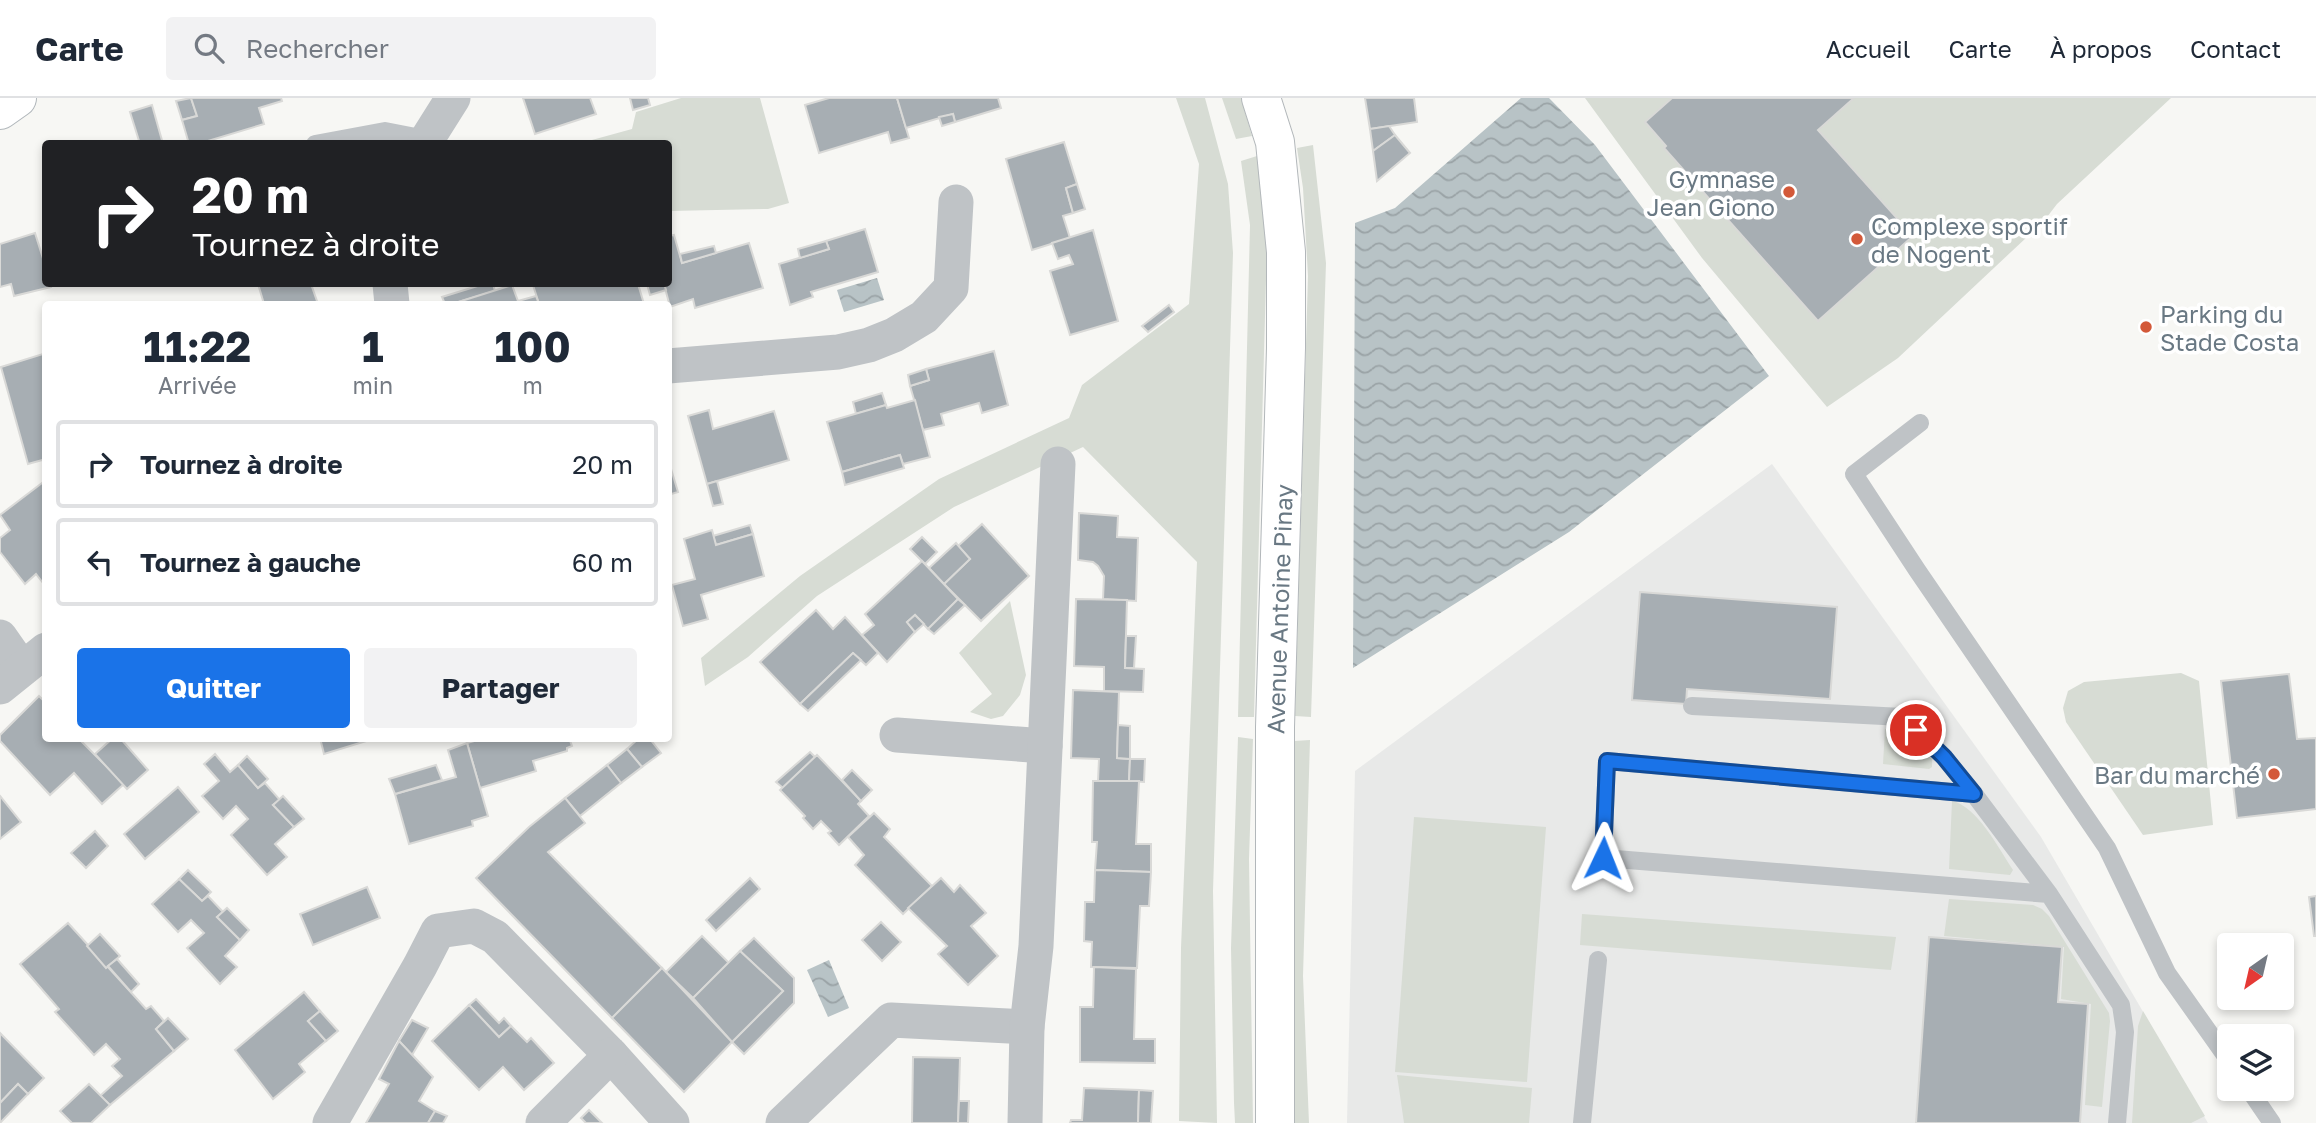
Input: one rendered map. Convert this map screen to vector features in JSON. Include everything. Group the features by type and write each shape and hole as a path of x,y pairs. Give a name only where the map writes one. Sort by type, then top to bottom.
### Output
{"main road":[{"path":"0,110 17,98"},
{"name":"Avenue Antoine Pinay","path":"1261,98 1275,142 1286,252 1286,348 1275,727 1275,1123"}],"street":[{"path":"426,140 453,98"},
{"path":"672,366 838,352 869,345 894,335 924,317 951,288 956,202"},
{"path":"1025,1123 1027,1027 1036,947 1058,464"},
{"path":"0,637 22,668"},
{"path":"897,736 1045,746"},
{"path":"330,1123 438,930 474,926 495,937 611,1055 672,1123"},
{"path":"783,1123 891,1020 1027,1027"},
{"path":"543,1123 611,1055"}],"lane":[{"path":"337,140 385,131 421,140"},
{"path":"1920,424 1854,474 2107,848 2167,973 2217,1044"},
{"path":"1692,706 1902,717 1944,757 2049,894 2121,1005 2125,1032 2117,1123"},
{"path":"1974,794 1607,761 1603,858 2049,894"},
{"path":"1582,1123 1598,960"},
{"path":"2257,1101 2272,1123"}],"shaded area":[{"path":"681,98 760,98 789,203 768,209 672,211 672,140 592,140 632,129 636,112"},
{"path":"1176,98 1205,98 1228,184 1233,253 1213,891 1217,1123 1179,1121 1181,948 1197,562 1083,447 954,507 817,596 748,657 705,686 701,658 800,576 939,479 1069,418 1082,385 1189,304 1199,164"},
{"path":"1222,98 1241,98 1252,136 1236,139"},
{"name":"Complexe sportif de Nogent","path":"1585,98 2171,98 1898,358 1827,407 1702,258"},
{"path":"1313,145 1326,263 1311,717 1295,716 1308,276 1303,188 1297,148"},
{"path":"1257,156 1267,244 1254,717 1238,717 1250,225 1241,161"},
{"path":"1772,464 2041,837 2208,1123 1347,1123 1355,771"},
{"path":"1010,601 1026,675 1020,695 1003,716 991,719 970,712 992,694 959,653"},
{"path":"2181,673 2199,681 2213,825 2143,835 2066,722 2063,708 2068,691 2084,682"},
{"path":"1885,729 1898,732 1932,759 1932,767 1929,769 1883,764"},
{"path":"1238,737 1253,739 1249,859 1253,1123 1235,1123 1234,1103 1231,948"},
{"path":"1310,740 1303,976 1309,1123 1293,1123 1294,741"},
{"path":"1952,801 1979,819 2013,870 2010,875 1949,869"},
{"path":"1414,817 1546,827 1527,1082 1395,1072"},
{"path":"1949,899 2033,905 2049,916 2109,1013 2102,1107 2085,1105 2091,1004 2061,999 2064,947 1944,936"},
{"path":"1582,914 1896,937 1891,970 1580,945"},
{"path":"2143,1011 2205,1116 2191,1123 2132,1123 2138,1026"},
{"path":"1397,1075 1532,1088 1529,1123 1404,1123"}],"water":[{"path":"1521,98 1549,98 1595,145 1769,376 1569,532 1353,668 1355,223 1395,208"},
{"path":"877,278 884,300 844,312 837,290"},
{"path":"829,960 849,1008 828,1017 807,970"}],"building":[{"path":"191,98 197,116 182,120 176,101"},
{"path":"191,98 281,98 282,101 259,108 264,124 211,140 188,140 182,120 197,116"},
{"path":"523,98 590,98 596,114 535,134"},
{"path":"630,98 648,98 650,105 633,110"},
{"path":"829,98 897,98 909,138 891,143 888,132 819,153 805,105"},
{"path":"897,98 998,98 1001,108 955,122 953,114 906,128"},
{"path":"1365,98 1414,98 1417,122 1370,129"},
{"name":"Gymnase Jean Giono","path":"1672,98 1854,98 1818,130 1913,236 1818,321 1664,148 1666,146 1645,122"},
{"path":"152,105 162,140 139,140 130,112"},
{"path":"953,114 955,122 942,126 939,117"},
{"path":"1389,126 1395,135 1373,151 1370,129"},
{"path":"1395,135 1410,153 1377,181 1373,151"},
{"path":"1064,142 1077,184 1066,188 1073,213 1063,216 1070,238 1032,250 1006,159"},
{"path":"1077,184 1085,209 1073,213 1066,188"},
{"path":"865,229 878,272 811,292 813,297 790,305 779,264 829,249 826,241"},
{"path":"1093,230 1118,321 1070,335 1050,271 1073,264 1069,255 1058,259 1052,243"},
{"path":"35,233 42,255 42,287 51,287 14,296 11,284 0,287 0,244"},
{"path":"672,235 682,263 749,243 763,288 695,308 693,299 672,306 665,287 672,287"},
{"path":"826,241 829,249 800,258 798,249"},
{"path":"714,246 716,253 682,263 680,254"},
{"path":"259,287 312,287 317,301 263,301"},
{"path":"474,287 494,287 495,291 462,301 444,301 442,297"},
{"path":"513,287 518,301 461,301"},
{"path":"534,287 639,287 643,301 538,301"},
{"path":"648,287 665,287 666,290 650,295"},
{"path":"536,296 538,301 518,301"},
{"path":"1169,305 1174,312 1148,332 1142,326"},
{"path":"994,351 1008,405 982,413 979,403 941,414 944,425 923,430 910,386 929,380 926,369"},
{"path":"42,354 42,460 28,464 1,367"},
{"path":"926,369 929,380 910,386 908,375"},
{"path":"882,393 886,405 856,414 853,402"},
{"path":"915,400 930,457 903,464 900,455 842,472 827,422 886,405 887,408"},
{"path":"709,410 713,429 774,411 789,460 707,484 688,416"},
{"path":"900,455 904,468 845,485 842,472"},
{"path":"672,472 678,492 672,494"},
{"path":"717,481 723,504 713,506 707,484"},
{"path":"42,483 42,582 36,574 25,584 0,552 0,538 10,530 0,515"},
{"path":"1079,513 1118,516 1117,537 1138,538 1136,601 1103,599 1104,576 1098,566 1093,562 1078,560"},
{"path":"982,524 1029,576 981,621 944,584 970,559 958,546"},
{"path":"750,525 753,534 716,545 713,536"},
{"path":"712,530 716,545 753,534 764,576 701,595 708,619 683,626 672,585 695,579 684,539"},
{"path":"922,537 937,552 925,564 910,549"},
{"path":"956,543 970,559 944,584 929,568"},
{"path":"922,561 958,599 928,629 915,615 907,622 915,632 887,662 862,635 874,625 865,614"},
{"path":"1640,592 1837,607 1830,699 1687,689 1686,704 1632,700"},
{"path":"958,599 965,605 934,634 928,629"},
{"path":"1076,599 1127,600 1125,668 1144,669 1143,692 1104,691 1104,667 1074,666"},
{"path":"816,610 833,629 845,617 878,653 866,665 853,653 800,704 760,662"},
{"path":"915,615 924,624 915,632 907,622"},
{"path":"1126,636 1136,636 1134,668 1125,668"},
{"path":"853,653 861,660 808,711 800,704"},
{"name":"Bar du marché","path":"2289,674 2297,739 2316,738 2316,809 2237,818 2221,681"},
{"path":"1073,690 1119,692 1117,758 1130,759 1129,781 1098,781 1099,759 1071,758"},
{"path":"39,696 42,699 42,742 82,742 124,784 102,804 74,773 50,795 0,741 0,735"},
{"path":"1118,725 1130,726 1130,759 1117,758"},
{"path":"108,742 124,742 148,770 127,789 95,754"},
{"path":"321,742 363,742 324,754"},
{"path":"570,742 572,746 567,748 567,751 533,761 536,771 480,788 467,743"},
{"path":"635,742 652,742 661,753 642,767 627,749"},
{"path":"467,743 488,816 472,821 473,826 409,844 395,794 456,777 448,750"},
{"path":"627,749 642,767 621,783 607,765"},
{"path":"810,752 815,757 783,788 776,782"},
{"path":"215,754 230,772 238,765 258,788 265,783 280,800 273,805 294,827 275,844 287,857 267,875 231,835 248,819 236,806 223,819 202,796 219,781 204,764"},
{"path":"817,755 861,801 858,804 869,816 839,845 821,821 813,829 803,818 805,816 780,790"},
{"path":"247,756 268,779 258,788 238,765"},
{"path":"1130,759 1145,759 1144,782 1129,781"},
{"path":"436,765 442,780 395,794 389,779"},
{"path":"607,765 621,783 580,816 565,798"},
{"path":"852,770 872,790 861,801 842,780"},
{"path":"1093,781 1139,781 1136,844 1151,844 1151,872 1095,870 1097,842 1092,842"},
{"path":"178,787 199,812 145,859 124,834"},
{"path":"0,796 21,822 0,839"},
{"path":"283,796 304,819 294,827 273,805"},
{"path":"565,798 585,823 548,852 662,968 612,1018 476,878 529,827"},
{"path":"874,813 890,829 884,837 932,886 903,914 855,865 864,855 848,837"},
{"path":"95,831 108,846 86,868 71,853"},
{"path":"188,870 211,892 202,901 179,879"},
{"path":"1095,870 1151,872 1149,906 1140,906 1137,968 1091,967 1092,942 1084,941 1085,902 1094,902"},
{"path":"750,878 760,889 716,931 706,920"},
{"path":"941,878 954,892 960,885 986,913 971,926 998,956 968,985 938,954 947,946 908,908"},
{"path":"179,879 202,901 208,896 223,912 217,917 240,940 225,956 237,967 220,984 187,948 204,933 191,920 178,932 152,904"},
{"path":"367,887 380,918 313,945 300,914"},
{"path":"2316,896 2316,936 2314,936 2309,897"},
{"path":"227,908 249,930 240,940 217,917"},
{"path":"881,922 901,942 882,961 862,940"},
{"path":"68,923 146,1009 151,1006 164,1021 156,1029 174,1051 110,1105 100,1096 122,1076 112,1066 120,1059 106,1044 94,1055 55,1012 59,1009 20,964"},
{"path":"100,934 120,956 106,968 87,946"},
{"path":"702,936 729,963 693,998 666,972"},
{"path":"1929,937 2062,947 2058,1002 2088,1004 2080,1123 1916,1123"},
{"path":"754,938 794,978 794,1003 744,1054 732,1042 783,991 740,951"},
{"path":"740,951 783,991 732,1042 693,998"},
{"path":"117,959 139,984 131,992 108,966"},
{"path":"1094,967 1136,969 1134,1039 1155,1039 1155,1063 1080,1062 1080,1007 1093,1007"},
{"path":"662,968 732,1042 684,1092 612,1018"},
{"path":"304,992 320,1011 308,1021 326,1041 299,1064 305,1072 273,1099 235,1050"},
{"path":"476,999 499,1023 504,1018 511,1026 499,1037 469,1005"},
{"path":"469,1005 499,1037 511,1026 527,1042 531,1038 554,1063 524,1090 503,1067 479,1090 432,1041"},
{"path":"320,1011 338,1031 326,1041 308,1021"},
{"path":"168,1018 188,1039 174,1051 156,1029"},
{"path":"412,1020 428,1028 412,1055 399,1041"},
{"path":"0,1033 44,1078 28,1094 18,1084 0,1103"},
{"path":"399,1041 433,1077 419,1101 435,1111 428,1123 366,1123 389,1084 379,1079"},
{"path":"913,1057 960,1058 958,1123 912,1123"},
{"path":"18,1084 28,1094 0,1123 0,1103"},
{"path":"89,1084 110,1105 91,1123 72,1123 60,1111"},
{"path":"1084,1088 1139,1090 1138,1123 1070,1123 1071,1120 1082,1120"},
{"path":"1139,1090 1153,1091 1151,1123 1138,1123"},
{"path":"959,1101 969,1101 968,1123 958,1123"},
{"path":"589,1110 602,1123 586,1123 581,1118"},
{"path":"435,1111 447,1116 443,1123 428,1123"}],"place":[{"name":"Gymnase Jean Giono","path":"1789,192"},
{"name":"Complexe sportif de Nogent","path":"1857,239"},
{"name":"Parking du Stade Costa","path":"2146,327"},
{"name":"Bar du marché","path":"2274,774"}],"route":[{"path":"1603,858 1607,761 1974,794 1944,757 1916,730"}]}
